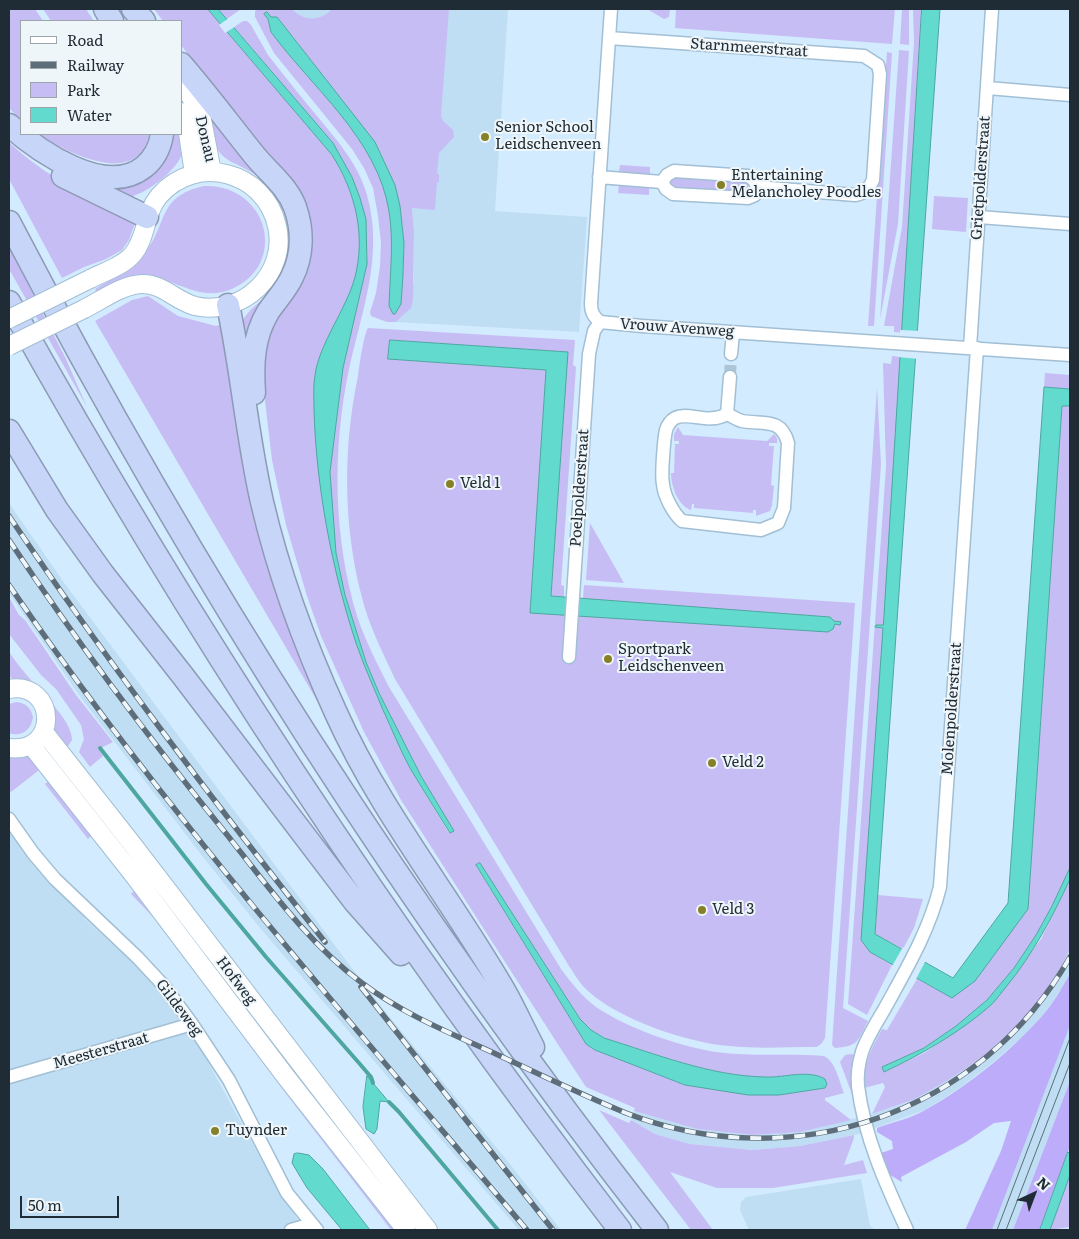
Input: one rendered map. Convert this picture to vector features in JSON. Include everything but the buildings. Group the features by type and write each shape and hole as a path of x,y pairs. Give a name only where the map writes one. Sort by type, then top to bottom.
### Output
{"highway":[{"path":"105,9 111,20"},
{"path":"132,9 143,20"},
{"path":"182,65 285,189 295,208 300,225 301,241 296,269 264,320 255,347 253,372 258,433 254,461"},
{"path":"9,125 20,134"},
{"path":"9,125 64,176 147,216"},
{"path":"21,135 58,160 92,174 109,177 130,174 145,166 155,153 162,135"},
{"path":"9,222 106,403 175,524 239,630 384,855 564,1108 657,1230"},
{"path":"9,302 136,523 250,706 384,908 474,1035 620,1230"},
{"path":"228,305 254,461 272,539 291,602 315,666 342,728 386,807 505,992 564,1108"},
{"path":"9,431 58,510 120,598 183,676 355,902 474,1035"}],"main road":[{"path":"110,9 118,20"},
{"path":"132,9 138,20"},
{"name":"Donau","path":"182,83 201,114 212,172"},
{"name":"Donau","path":"182,115 188,133 194,174"},
{"name":"Donau","path":"9,319 126,260 135,251 141,239 147,216 158,197 178,180 194,174 212,172 226,174 241,179 259,192 271,209 278,232 277,257 268,277 251,295 228,305 214,308 196,306 182,301 162,288 139,284 128,287 9,346"},
{"path":"9,748 24,748 36,742 44,732 47,715 41,700 28,690 10,687"},
{"name":"Hofweg","path":"44,732 428,1230"},
{"name":"Hofweg","path":"31,745 406,1230"}],"street":[{"name":"Vrouw Avenweg","path":"611,9 591,311 594,318 600,322 1070,355"},
{"name":"Grietpolderstraat","path":"974,348 979,217 992,9"},
{"name":"Starnmeerstraat","path":"609,38 864,56 878,65 880,74 873,180 868,190 863,194 855,195 757,187"},
{"path":"988,88 1070,95"},
{"path":"674,171 748,176 754,180 757,187 755,195 748,198 738,198 673,194 666,189 662,182 667,175 674,171"},
{"path":"599,177 662,182"},
{"path":"979,217 1070,224"},
{"name":"Poelpolderstraat","path":"569,657 589,354 594,331 600,322"},
{"path":"731,354 733,332"},
{"name":"Molenpolderstraat","path":"907,1230 883,1176 864,1114 858,1084 862,1052 866,1042 918,949 935,908 940,887 974,348"},
{"path":"727,414 730,377"},
{"path":"727,414 740,420 780,426 785,433 788,443 784,508 778,523 761,530 682,521 677,517 662,483 666,428 673,419 679,417 713,419 727,414"},
{"name":"Gildeweg","path":"9,819 33,853 55,879 158,979 192,1024 229,1080 287,1192 314,1227"},
{"name":"Meesterstraat","path":"9,1077 192,1024"},
{"name":"Gildeweg","path":"291,1230 314,1227"}],"shaded area":[{"path":"278,9 508,9 495,211 587,217 579,332 396,322 405,314 414,281 412,207"},
{"path":"9,503 65,584 375,999 514,1169 561,1230 519,1230 260,928 81,698 9,593"},
{"path":"9,830 21,849 87,921 150,979 199,1046 278,1190 305,1230 9,1230"},
{"path":"1070,949 1070,974 1049,1008 1021,1038 991,1064 958,1089 925,1110 858,1134 800,1146 752,1150 690,1144 655,1134 631,1120 634,1111 697,1129 753,1135 800,1132 872,1114 915,1099 950,1079 1061,967"},
{"path":"1070,974 1070,1025 992,1230 965,1230 1001,1151 1011,1121 994,1123 966,1142 901,1177 902,1182 890,1175 881,1153 893,1149 892,1141 877,1132 877,1128 927,1109 976,1077 1035,1024 1048,1009"},
{"path":"1070,1024 1070,1081 1013,1230 992,1230"},
{"path":"1070,1081 1070,1146 1040,1230 1013,1230"},
{"path":"861,1179 870,1226 876,1230 749,1230 740,1210 741,1202 746,1197"}],"green space":[{"path":"9,9 35,9 42,20 20,20 20,119 9,108"},
{"path":"43,9 86,9 93,20 50,20"},
{"path":"154,9 208,9 332,155 347,183 359,229 358,261 347,300 321,355 315,375 317,435 324,506 338,576 357,643 383,710 406,761 419,784 449,833 453,830 421,776 379,693 366,662 345,595 336,553 330,472 343,368 367,264 366,219 352,177 333,143 234,27 243,21 247,21 251,25 268,55 342,147 354,165 364,184 372,217 372,261 369,282 343,400 338,463 338,494 344,558 350,589 361,628 389,687 561,969 586,998 597,1008 616,1019 658,1037 689,1046 716,1052 756,1055 824,1056 837,1072 844,1093 825,1098 825,1100 851,1120 800,1132 753,1135 697,1129 634,1111 635,1108 586,1087 401,800 364,732 321,636 286,525 272,460 263,384 263,360 272,326 307,264 266,154 182,46 182,20 162,20","holes":["480,863 580,1019 591,1030 604,1038 683,1063 724,1073 765,1077 803,1074 818,1076 825,1079 827,1084 824,1088 779,1095 685,1085 595,1050 586,1044 476,866"]},
{"path":"218,9 241,9 227,19"},
{"path":"258,9 292,9 306,18 317,18 332,9 449,9 441,116 443,121 453,130 454,137 439,153 437,174 439,174 439,182 437,182 435,210 412,208 414,231 413,300 411,308 396,322 387,322 371,316 370,312 376,293 381,243 373,188 364,168 352,149 274,53 255,17 255,11","holes":["277,17 375,142 388,169 397,196 404,239 404,269 402,278 389,305 391,234 389,211 382,185 371,160 357,137 341,115 271,32 268,19"]},
{"path":"647,9 670,9 669,17 664,19"},
{"path":"676,9 895,9 892,44 675,28"},
{"path":"902,9 909,9 909,45 900,44"},
{"path":"913,9 922,9 903,333 894,332 894,326 884,326 902,227 914,42"},
{"path":"899,50 909,51 898,224 880,319"},
{"path":"887,52 892,53 874,326 868,326"},
{"path":"201,97 279,192 290,214 293,225 294,249 292,261 282,283 256,322 245,366 240,345 240,326 248,313 274,287 285,267 288,257 289,224 283,206 274,192 263,181 220,153 213,141 200,100"},
{"path":"40,135 149,135 142,151 131,160 116,163 100,162 83,157"},
{"path":"166,135 181,135 182,153 174,167 151,187 134,196 122,196 67,170 110,182"},
{"path":"9,142 53,176 136,220 129,240 122,250 62,278 9,179"},
{"path":"620,165 650,167 650,175 619,172"},
{"path":"673,177 746,181 748,190 745,192 672,188 669,180"},
{"path":"619,184 649,186 649,195 618,193"},
{"path":"204,186 226,189 243,198 256,211 263,227 265,244 261,261 251,276 234,288 209,293 152,277 134,276 97,293 95,289 127,270 143,255 157,233 165,213 177,197"},
{"path":"934,196 968,198 966,232 932,229"},
{"path":"9,247 65,357 87,407 9,269"},
{"path":"148,296 178,316 216,326 226,323 326,716 95,321 132,300"},
{"name":"Sportpark Leidschenveen","path":"368,328 575,340 573,365 576,367 561,585 564,586 564,597 551,596 567,352 390,340 389,359 546,370 530,613 834,621 829,617 583,599 584,585 855,603 825,1038 817,1047 762,1048 729,1046 674,1035 635,1020 601,1001 582,985 569,966 395,679 367,616 355,567 348,513 347,485 353,403 363,343"},
{"path":"892,356 901,357 883,625 876,625 875,627 883,628 870,952 892,965 867,1015 848,1004 886,467 883,363 891,364"},
{"path":"1045,373 1070,375 1070,389 1044,387"},
{"path":"877,388 881,464 843,1008 868,1021 856,1042 849,1046 835,1048 832,1045"},
{"path":"1062,406 1070,406 1070,868 1036,935 1014,968 987,1000 956,1026 924,1048 882,1067 884,1072 924,1053 992,1004 1041,939 1070,879 1070,949 1061,967 1040,999 1013,1029 984,1056 950,1079 915,1099 872,1114 885,1087 883,1083 864,1088 865,1071 869,1057 882,1029 887,1030 917,979 952,998 1028,909"},
{"path":"678,427 683,435 767,441 774,434 777,438 777,443 769,443 769,446 774,446 771,485 774,486 770,511 756,516 756,510 753,510 753,513 694,508 694,504 692,504 691,510 686,508 679,500 672,484 671,473 674,473 675,444 679,444 679,441 674,441 674,434"},
{"path":"590,523 624,583 586,580"},
{"path":"9,597 19,615 25,620 76,695 113,742 99,749 103,756 90,767 79,752 84,739 81,725 56,689 41,675 9,634"},
{"path":"9,652 67,724 72,740 66,749 54,737 17,682 9,676"},
{"path":"16,702 28,706 33,717 30,726 25,732 13,734 9,733 9,704"},
{"path":"9,753 29,756 43,767 11,792 9,789"},
{"path":"52,778 64,793 91,836 88,839 45,784"},
{"path":"135,890 397,1230 391,1230 154,918 131,894"},
{"path":"878,895 923,899 914,928 903,949 875,934"},
{"path":"845,1055 855,1055 856,1105 840,1062"},
{"path":"599,1110 629,1123 631,1120 655,1134 690,1144 752,1150 800,1146 854,1135 844,1165 863,1160 867,1173 773,1188 717,1188 670,1172 713,1230 691,1230"},
{"path":"1070,1175 1070,1227 1050,1230"}],"water":[{"path":"208,9 218,9 333,143 352,177 360,198 366,219 367,264 343,368 330,472 336,553 345,595 366,662 379,693 421,776 454,831 450,833 406,761 362,660 347,615 333,557 322,498 315,438 314,379 322,351 346,301 355,277 358,261 359,229 352,198 347,183 332,155"},
{"path":"922,9 940,9 875,934 953,978 1008,903 1044,387 1070,389 1070,406 1062,406 1028,909 975,981 952,998 870,952 861,940 883,628 875,627 876,625 883,625"},
{"path":"267,12 271,17 277,17 375,142 395,185 400,206 404,243 401,304 395,314 393,314 389,306 391,234 389,211 382,185 371,160 357,137 341,115 271,32 268,19 264,14"},
{"path":"390,340 568,352 551,596 830,617 834,621 841,622 840,625 835,624 833,629 828,632 530,613 546,370 388,359"},
{"path":"480,863 580,1019 591,1030 604,1038 663,1057 724,1073 765,1077 803,1074 818,1076 825,1079 827,1084 825,1088 779,1095 748,1095 685,1085 595,1050 586,1044 476,865"},
{"path":"1070,868 1070,879 1041,935 1025,962 993,1003 966,1025 940,1042 884,1072 882,1067 924,1048 956,1026 987,1000 1014,968 1036,935"},
{"path":"367,1076 389,1102 380,1101 377,1129 374,1134 366,1129 363,1107"},
{"path":"1068,1152 1070,1154 1070,1175 1050,1230 1040,1230"},
{"path":"294,1154 309,1155 323,1169 370,1230 342,1230 307,1188 292,1163"}],"pier":[{"path":"229,18 236,26 225,33 219,25"},
{"path":"900,330 921,331 919,359 898,357"},
{"path":"903,947 926,960 915,981 891,968"}],"waterway":[{"path":"100,748 206,884 266,957 371,1077 373,1083"},
{"path":"389,1102 498,1230"}],"tunnel":[{"path":"730,377 731,354"}],"tram line":[{"path":"997,1230 1070,1038"},
{"path":"1006,1230 1070,1063"}],"railway":[{"path":"9,516 46,571 163,732 325,942"},
{"path":"9,540 61,616 143,727 274,895 324,951 362,983 410,1014 626,1113 689,1131 753,1138 816,1134 877,1118 934,1092 987,1057 1032,1011 1070,957"},
{"path":"9,585 69,670 195,834 326,994 527,1230"},
{"path":"361,987 553,1230"}],"place":[{"name":"Senior School Leidschenveen","path":"485,137"},
{"name":"Entertaining Melancholey Poodles","path":"721,185"},
{"name":"Veld 1","path":"450,484"},
{"name":"Sportpark Leidschenveen","path":"608,659"},
{"name":"Veld 2","path":"712,763"},
{"name":"Veld 3","path":"702,910"},
{"name":"Tuynder","path":"215,1131"}]}
